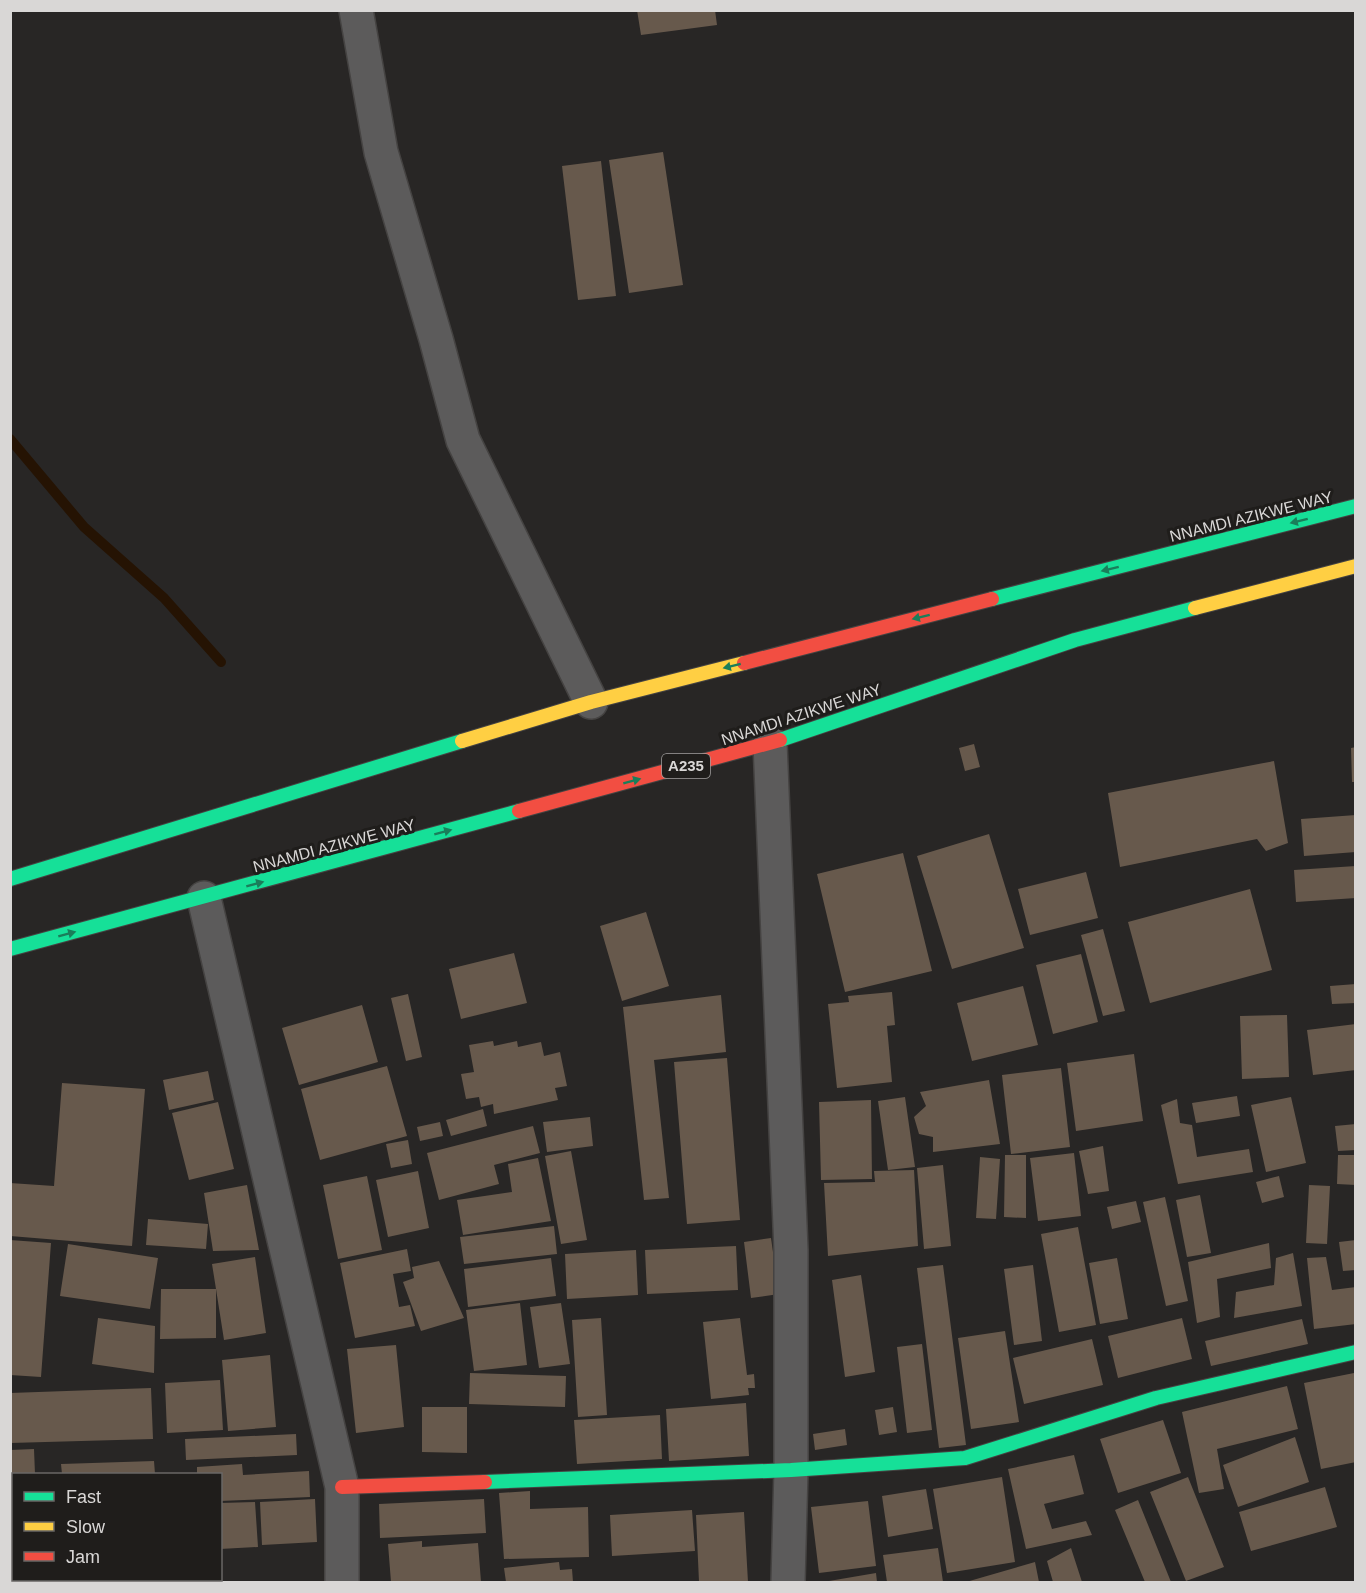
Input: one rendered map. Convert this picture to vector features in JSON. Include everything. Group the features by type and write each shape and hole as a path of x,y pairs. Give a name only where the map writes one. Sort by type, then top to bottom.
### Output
{"main road":[{"name":"NNAMDI AZIKWE WAY","path":"10,879 591,702 1356,506"},
{"name":"NNAMDI AZIKWE WAY","path":"10,950 770,743 1075,640 1356,566"},
{"path":"342,1487 791,1470 965,1458 1156,1398 1356,1352"}],"street":[{"path":"356,10 381,152 463,440 591,702"},
{"path":"770,743 792,1250 788,1582"},
{"path":"204,898 342,1487 342,1582"}],"building":[{"path":"637,10 715,10 717,25 641,35"},
{"path":"663,152 683,285 629,293 609,160"},
{"path":"601,161 616,296 578,300 562,166"},
{"path":"974,744 980,767 965,771 959,748"},
{"path":"1356,747 1356,782 1352,782 1351,748"},
{"path":"1274,761 1288,843 1266,851 1257,839 1120,867 1108,793"},
{"path":"1356,815 1356,852 1304,856 1301,819"},
{"path":"989,834 1024,948 952,969 917,856"},
{"path":"903,853 932,971 845,992 817,874"},
{"path":"1356,866 1356,898 1296,902 1294,870"},
{"path":"1086,872 1098,918 1030,935 1018,889"},
{"path":"1250,889 1272,970 1150,1003 1128,922"},
{"path":"646,912 669,986 622,1001 600,926"},
{"path":"1103,929 1125,1011 1103,1016 1081,935"},
{"path":"514,953 527,1003 461,1019 449,969"},
{"path":"1081,954 1098,1022 1053,1034 1036,965"},
{"path":"1356,984 1356,1003 1332,1004 1330,986"},
{"path":"1023,986 1038,1045 972,1061 957,1003"},
{"path":"892,992 895,1025 887,1026 892,1082 837,1088 828,1004 849,1002 848,996"},
{"path":"408,994 422,1057 406,1061 391,998"},
{"path":"721,995 726,1052 654,1060 669,1198 644,1200 623,1007"},
{"path":"362,1005 378,1062 299,1085 282,1028"},
{"path":"1287,1015 1289,1077 1242,1079 1240,1016"},
{"path":"1356,1024 1356,1070 1313,1075 1307,1030"},
{"path":"493,1041 494,1046 517,1041 518,1047 541,1042 544,1056 560,1052 567,1086 555,1088 558,1100 494,1114 493,1104 481,1107 479,1097 466,1099 461,1074 474,1072 469,1045"},
{"path":"1134,1054 1143,1121 1076,1131 1067,1063"},
{"path":"727,1058 740,1220 687,1224 674,1062"},
{"path":"387,1066 407,1136 320,1160 301,1089"},
{"path":"1061,1068 1070,1147 1011,1154 1002,1075"},
{"path":"208,1071 214,1100 169,1110 163,1080"},
{"path":"989,1080 1000,1144 933,1152 933,1137 919,1134 914,1117 926,1106 920,1092"},
{"path":"62,1083 145,1089 132,1246 10,1236 10,1183 54,1186"},
{"path":"1237,1096 1240,1116 1196,1123 1192,1103"},
{"path":"905,1097 915,1167 888,1170 878,1101"},
{"path":"1291,1097 1306,1163 1266,1172 1251,1105"},
{"path":"1177,1099 1180,1123 1192,1125 1197,1157 1249,1149 1253,1172 1178,1184 1161,1105"},
{"path":"871,1100 872,1179 821,1180 819,1102"},
{"path":"218,1102 234,1169 189,1180 172,1113"},
{"path":"483,1109 487,1126 451,1136 446,1120"},
{"path":"590,1117 593,1146 547,1152 543,1122"},
{"path":"440,1122 443,1136 420,1141 417,1127"},
{"path":"1356,1124 1356,1150 1338,1151 1335,1126"},
{"path":"533,1126 540,1153 494,1165 499,1184 439,1200 427,1153"},
{"path":"408,1140 412,1164 391,1168 386,1144"},
{"path":"1103,1146 1109,1191 1088,1194 1079,1151"},
{"path":"571,1151 587,1240 561,1244 545,1156"},
{"path":"1074,1153 1081,1216 1038,1221 1030,1158"},
{"path":"1005,1155 1026,1155 1026,1218 1004,1217"},
{"path":"1338,1155 1356,1155 1356,1185 1337,1184"},
{"path":"980,1157 1000,1159 996,1219 976,1218"},
{"path":"538,1158 551,1221 463,1235 457,1200 512,1192 508,1164"},
{"path":"943,1165 951,1246 924,1249 917,1168"},
{"path":"914,1170 918,1246 828,1256 824,1183 875,1182 874,1171"},
{"path":"418,1171 429,1228 388,1237 376,1180"},
{"path":"367,1176 382,1250 338,1259 323,1185"},
{"path":"1279,1176 1284,1197 1262,1203 1256,1182"},
{"path":"247,1185 259,1250 213,1251 204,1193"},
{"path":"1309,1185 1330,1186 1327,1244 1306,1243"},
{"path":"1200,1195 1211,1253 1187,1257 1176,1200"},
{"path":"1165,1197 1188,1301 1166,1306 1143,1202"},
{"path":"1136,1201 1141,1222 1112,1229 1107,1207"},
{"path":"148,1219 208,1224 206,1249 146,1245"},
{"path":"554,1226 557,1254 464,1264 460,1237"},
{"path":"1078,1227 1096,1325 1059,1332 1041,1234"},
{"path":"771,1238 779,1294 751,1298 744,1242"},
{"path":"10,1240 51,1243 41,1377 10,1375"},
{"path":"1356,1240 1356,1270 1343,1271 1339,1242"},
{"path":"1269,1243 1271,1268 1217,1279 1220,1317 1197,1323 1188,1262"},
{"path":"68,1244 158,1258 150,1309 60,1296"},
{"path":"736,1246 738,1290 647,1294 645,1250"},
{"path":"407,1249 411,1271 393,1274 399,1307 410,1305 415,1326 355,1338 340,1263"},
{"path":"636,1250 638,1295 567,1299 565,1254"},
{"path":"1293,1253 1302,1306 1234,1318 1236,1292 1274,1285 1276,1258"},
{"path":"255,1257 266,1333 224,1340 212,1264"},
{"path":"1326,1257 1332,1290 1356,1287 1356,1324 1314,1329 1307,1258"},
{"path":"551,1258 556,1296 468,1307 464,1269"},
{"path":"1117,1258 1128,1319 1100,1324 1089,1263"},
{"path":"439,1261 464,1318 421,1331 403,1282 414,1278 412,1267"},
{"path":"943,1265 966,1445 939,1448 917,1268"},
{"path":"1033,1265 1042,1341 1014,1345 1004,1269"},
{"path":"861,1275 875,1372 845,1377 832,1280"},
{"path":"161,1289 216,1289 216,1338 160,1339"},
{"path":"520,1303 527,1365 474,1371 466,1310"},
{"path":"561,1303 570,1364 539,1368 530,1307"},
{"path":"98,1318 155,1326 154,1373 92,1364"},
{"path":"601,1318 607,1415 578,1417 572,1320"},
{"path":"740,1318 747,1375 754,1374 755,1388 748,1388 749,1395 711,1399 703,1322"},
{"path":"1182,1318 1192,1359 1118,1378 1108,1336"},
{"path":"1302,1319 1308,1344 1211,1366 1205,1341"},
{"path":"1005,1331 1019,1422 971,1429 958,1338"},
{"path":"1092,1339 1103,1385 1024,1404 1013,1358"},
{"path":"922,1344 932,1430 907,1433 897,1347"},
{"path":"396,1345 404,1427 356,1433 347,1349"},
{"path":"270,1355 276,1427 228,1431 222,1360"},
{"path":"470,1373 566,1376 565,1407 469,1404"},
{"path":"1354,1373 1356,1462 1321,1469 1304,1383"},
{"path":"220,1380 223,1430 167,1433 165,1383"},
{"path":"1287,1386 1298,1429 1217,1449 1224,1489 1199,1493 1182,1412"},
{"path":"151,1388 153,1439 10,1443 10,1393"},
{"path":"746,1403 749,1456 669,1461 666,1409"},
{"path":"422,1407 467,1407 467,1453 422,1452"},
{"path":"893,1407 897,1432 879,1435 875,1410"},
{"path":"660,1415 662,1459 577,1464 574,1420"},
{"path":"1163,1420 1181,1473 1118,1493 1100,1439"},
{"path":"845,1429 847,1445 815,1450 813,1434"},
{"path":"296,1434 297,1455 186,1460 185,1439"},
{"path":"1295,1437 1309,1482 1238,1507 1223,1465"},
{"path":"34,1449 35,1473 12,1473 12,1510 10,1510 10,1450"},
{"path":"1074,1455 1084,1494 1044,1504 1052,1529 1086,1521 1092,1535 1026,1549 1008,1469"},
{"path":"154,1461 155,1473 62,1473 61,1464"},
{"path":"242,1464 243,1475 309,1471 310,1497 222,1501 222,1473 197,1473 197,1467"},
{"path":"1002,1477 1015,1562 947,1573 933,1489"},
{"path":"1188,1477 1224,1567 1186,1581 1150,1492"},
{"path":"1325,1487 1337,1527 1251,1551 1239,1512"},
{"path":"926,1489 933,1529 888,1537 882,1496"},
{"path":"530,1491 530,1509 588,1507 589,1557 504,1559 499,1493"},
{"path":"315,1499 317,1542 262,1545 260,1502"},
{"path":"484,1499 486,1533 380,1538 379,1504"},
{"path":"1138,1500 1171,1582 1145,1582 1115,1510"},
{"path":"868,1501 876,1566 819,1573 811,1507"},
{"path":"255,1502 258,1547 222,1549 222,1503"},
{"path":"692,1510 695,1551 612,1556 610,1515"},
{"path":"744,1512 748,1582 699,1582 696,1515"},
{"path":"10,1518 12,1518 12,1581 61,1582 10,1582"},
{"path":"422,1541 422,1547 478,1543 481,1582 391,1582 388,1544"},
{"path":"938,1548 943,1582 887,1582 883,1555"},
{"path":"1071,1548 1082,1582 1053,1582 1047,1561"},
{"path":"559,1562 560,1570 572,1569 573,1582 506,1582 504,1568"},
{"path":"1035,1562 1039,1582 966,1582"},
{"path":"876,1573 877,1582 829,1582 829,1581"}],"waterway":[{"path":"10,439 84,527 164,598 221,662"}],"traffic: fast":[{"path":"992,599 1356,506"},
{"path":"780,740 1075,640 1195,608"},
{"path":"10,879 462,741"},
{"path":"10,949 519,811"},
{"path":"485,1482 791,1470 965,1458 1156,1398 1356,1352"}],"traffic: slow":[{"path":"1195,608 1356,566"},
{"path":"462,741 591,702 744,663"}],"traffic: jam":[{"path":"744,663 992,599"},
{"path":"519,811 780,740"},
{"path":"342,1487 485,1482"}]}
